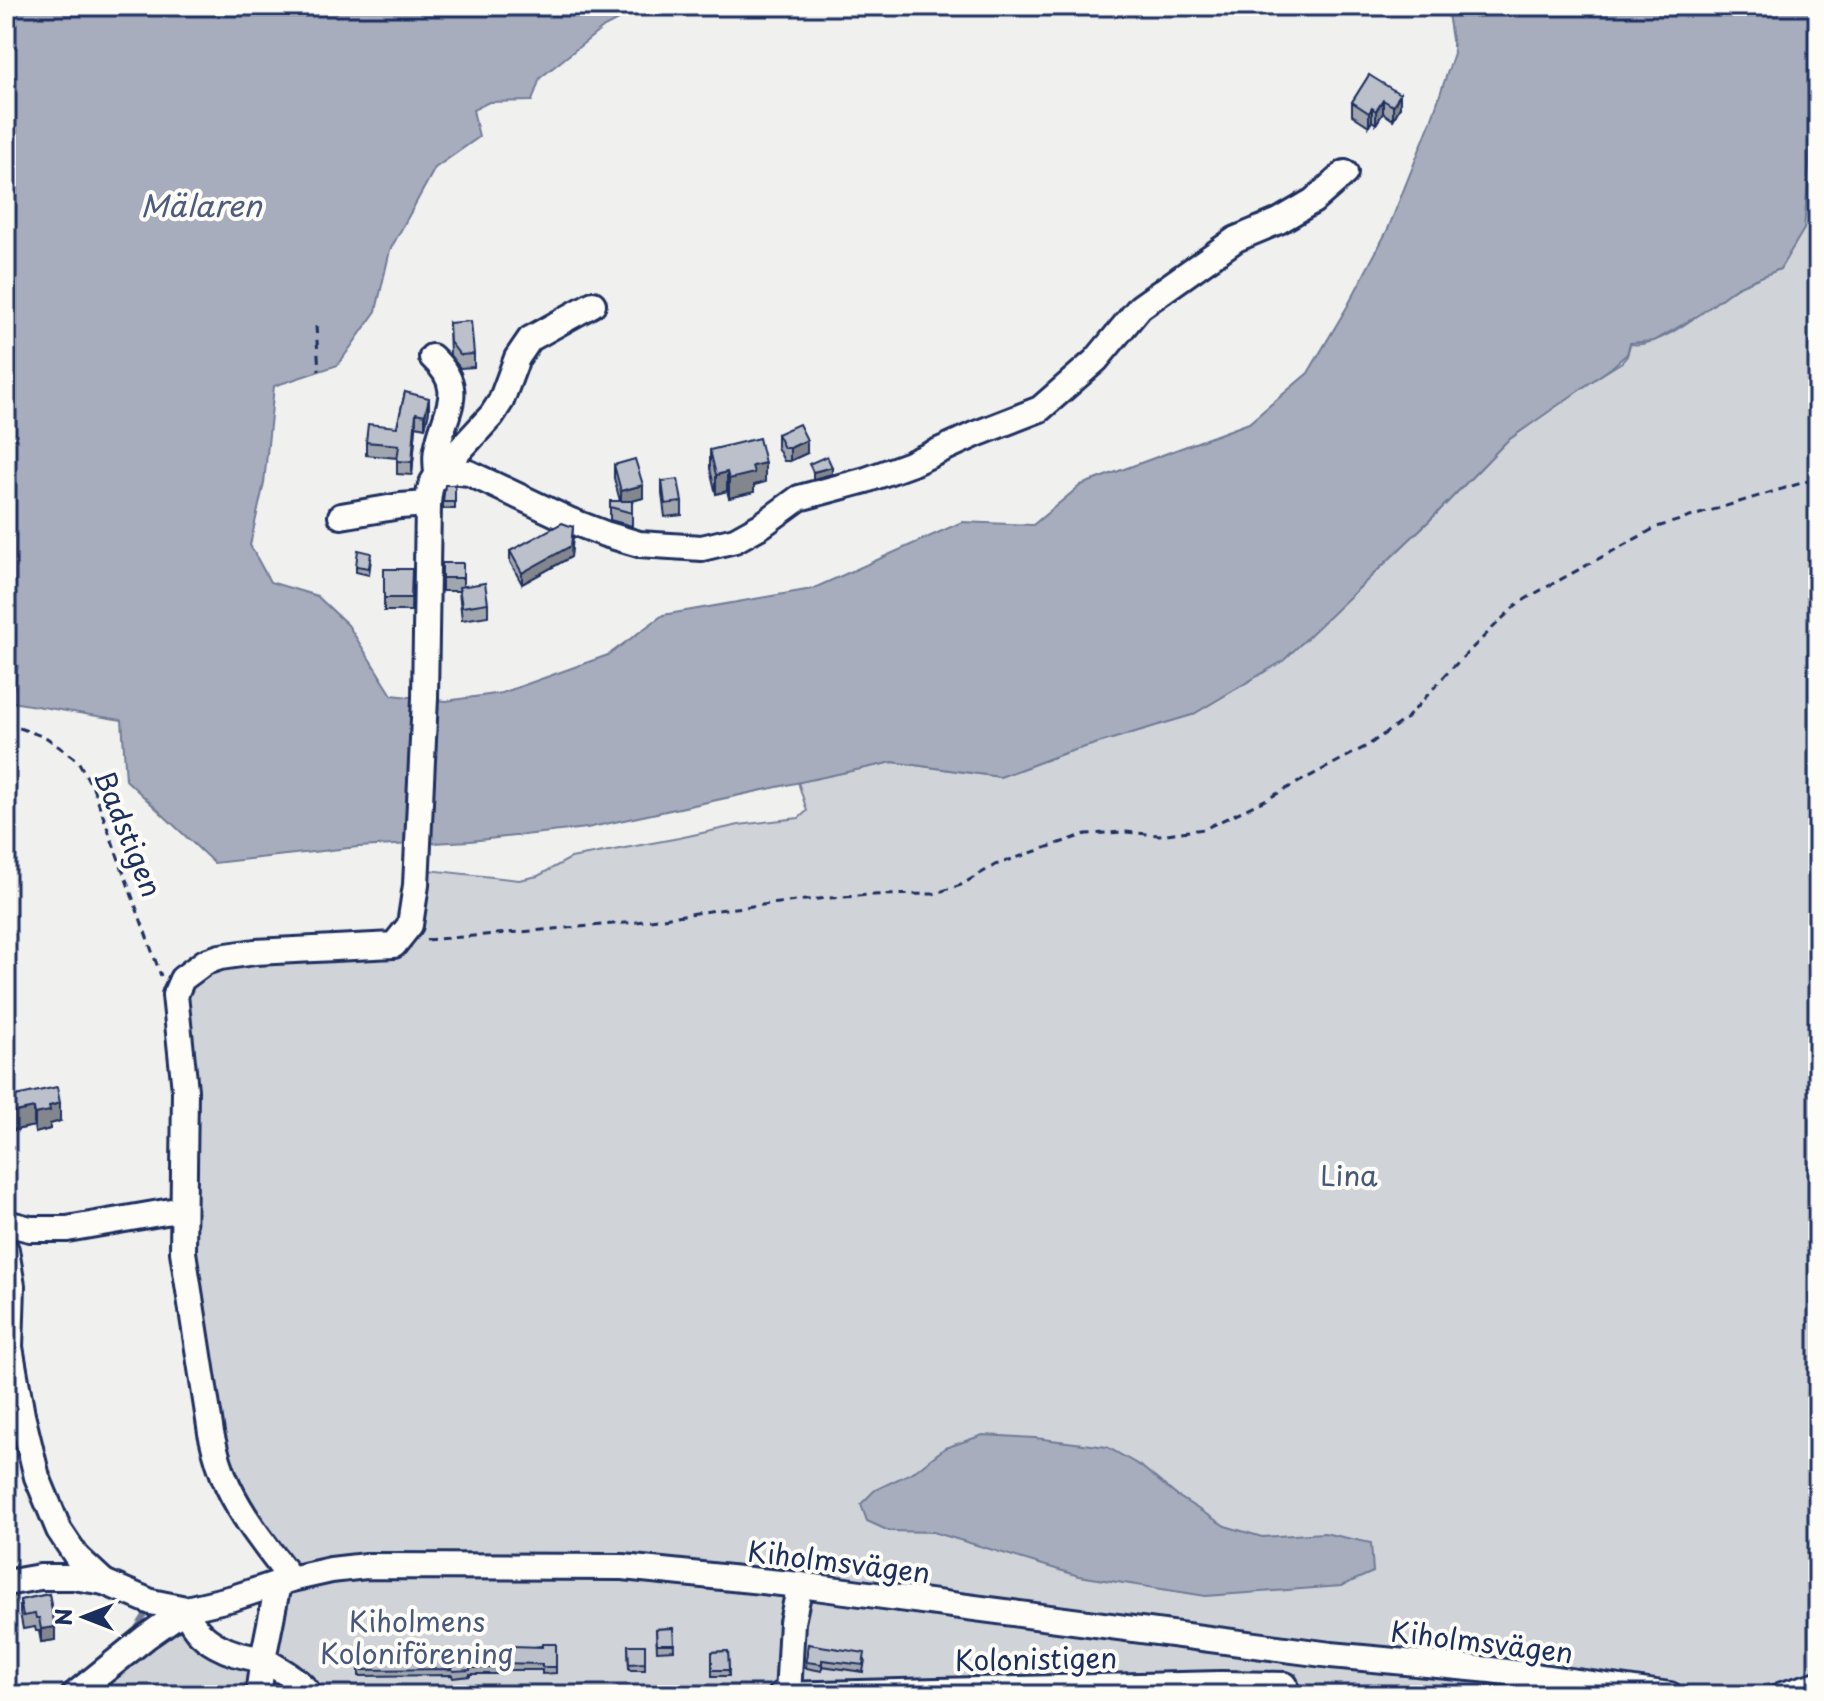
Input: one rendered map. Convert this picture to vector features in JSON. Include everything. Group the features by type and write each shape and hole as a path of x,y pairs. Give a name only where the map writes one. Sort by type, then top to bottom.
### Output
{"street":[{"path":"444,473 469,473 571,521 639,544 702,548 735,540 799,498 866,480 910,464 1040,409 1096,360 1140,307 1236,239 1279,221 1313,201 1345,173"},
{"path":"258,1695 263,1659 284,1581 228,1486 211,1433 183,1252 185,1090 175,995 182,979 205,962 220,957 255,952 394,945 410,925 416,885 425,698 429,485 444,473 457,453 492,415 501,401 517,358 530,339 593,304"},
{"path":"432,357 445,369 451,390 451,406 437,450 444,473"},
{"path":"341,516 428,504"},
{"path":"6,1223 30,1229 67,1229 183,1209"},
{"path":"6,1250 12,1286 9,1358 37,1477 59,1530 77,1557 104,1582"},
{"name":"Kiholmsvägen","path":"6,1583 40,1577 73,1577 104,1582 151,1602 186,1609 284,1581 366,1566 623,1567 800,1585 1292,1650 1491,1670 1670,1695"},
{"path":"788,1695 792,1622 800,1585"},
{"path":"74,1695 186,1609 189,1618 212,1644 243,1657 263,1659 286,1673 310,1695"},
{"path":"1285,1690 1292,1650"},
{"name":"Kolonistigen","path":"780,1695 1221,1684 1285,1690"},
{"path":"1782,1695 1818,1684"}],"path":[{"path":"316,326 319,371"},
{"path":"394,945 637,922 805,900 933,894 961,885 995,865 1086,834 1126,832 1159,835 1204,829 1367,746 1407,718 1460,661 1525,599 1657,527 1818,478"},
{"name":"Badstigen","path":"6,723 47,738 78,761 93,788 161,977 175,995"}],"green space":[{"name":"Lina","path":"1818,70 1818,1695 1295,1695 1296,1674 1288,1674 1285,1695 74,1695 189,1618 262,1659 287,1593 331,1576 623,1574 836,1594 837,1574 781,1567 345,1555 291,1579 228,1486 183,1252 175,995 205,962 394,945 411,947 420,869 519,880 538,876 571,858 739,825 799,818 807,811 798,782 893,762 1000,777 1062,754 1356,591 1507,441 1622,362 1630,344 1643,344 1670,334 1739,286 1780,269 1812,128 1808,85"}],"water":[{"name":"Mälaren","path":"6,6 645,6 604,27 540,78 532,101 489,102 473,110 479,137 435,168 390,250 376,311 338,365 274,386 264,483 250,545 270,582 317,596 348,625 392,695 446,701 502,693 608,655 663,615 812,589 962,522 1033,525 1081,485 1249,423 1308,373 1388,229 1454,53 1448,13 1482,6 1818,6 1818,70 1808,85 1812,128 1804,229 1780,269 1737,287 1699,315 1654,341 1630,343 1627,354 1611,368 1507,441 1283,661 1192,715 1062,754 1000,777 893,762 587,828 470,841 358,847 214,863 126,780 122,720 11,702 18,666 6,663"},
{"path":"983,1435 1107,1447 1142,1467 1176,1495 1225,1526 1262,1537 1324,1533 1371,1543 1373,1572 1341,1586 1206,1596 1079,1576 933,1532 889,1531 867,1521 861,1504 875,1490 915,1471 945,1448"}],"building":[{"path":"1369,75 1400,94 1393,106 1383,100 1376,111 1372,108 1369,113 1352,102"},
{"path":"471,321 474,354 460,355 450,342 449,323"},
{"path":"405,392 429,398 425,415 416,413 412,462 397,461 399,445 366,442 368,424 397,427"},
{"path":"799,424 807,440 784,448 777,434"},
{"path":"759,438 765,463 752,466 754,473 729,479 727,472 716,475 710,450"},
{"path":"827,456 832,467 813,472 809,464"},
{"path":"635,459 643,485 621,491 614,465"},
{"path":"678,479 682,502 665,504 662,481"},
{"path":"445,485 455,485 455,502 443,502"},
{"path":"610,501 632,501 632,513 610,507"},
{"path":"562,523 573,527 571,546 522,573 510,551"},
{"path":"358,550 371,553 369,568 356,566"},
{"path":"442,563 463,563 463,578 442,578"},
{"path":"384,569 412,569 411,598 384,598"},
{"path":"485,583 488,603 462,607 459,587"},
{"path":"57,1087 60,1103 49,1106 50,1111 35,1114 34,1108 6,1114 6,1098"},
{"path":"49,1594 55,1627 41,1629 35,1614 23,1616 20,1600"},
{"path":"673,1628 674,1644 657,1644 656,1629"},
{"path":"542,1644 556,1644 556,1667 499,1663 499,1668 453,1671 359,1670 359,1652 375,1652 375,1655 444,1655 512,1650 512,1646 542,1647"},
{"path":"808,1644 865,1653 863,1665 822,1660 822,1664 806,1662"},
{"path":"628,1645 645,1645 645,1663 629,1664"},
{"path":"728,1651 729,1670 712,1670 712,1652"}],"waterway":[{"path":"134,1632 148,1610"}],"park label":[{"name":"Kiholmens Koloniförening","path":"417,1636"}]}
